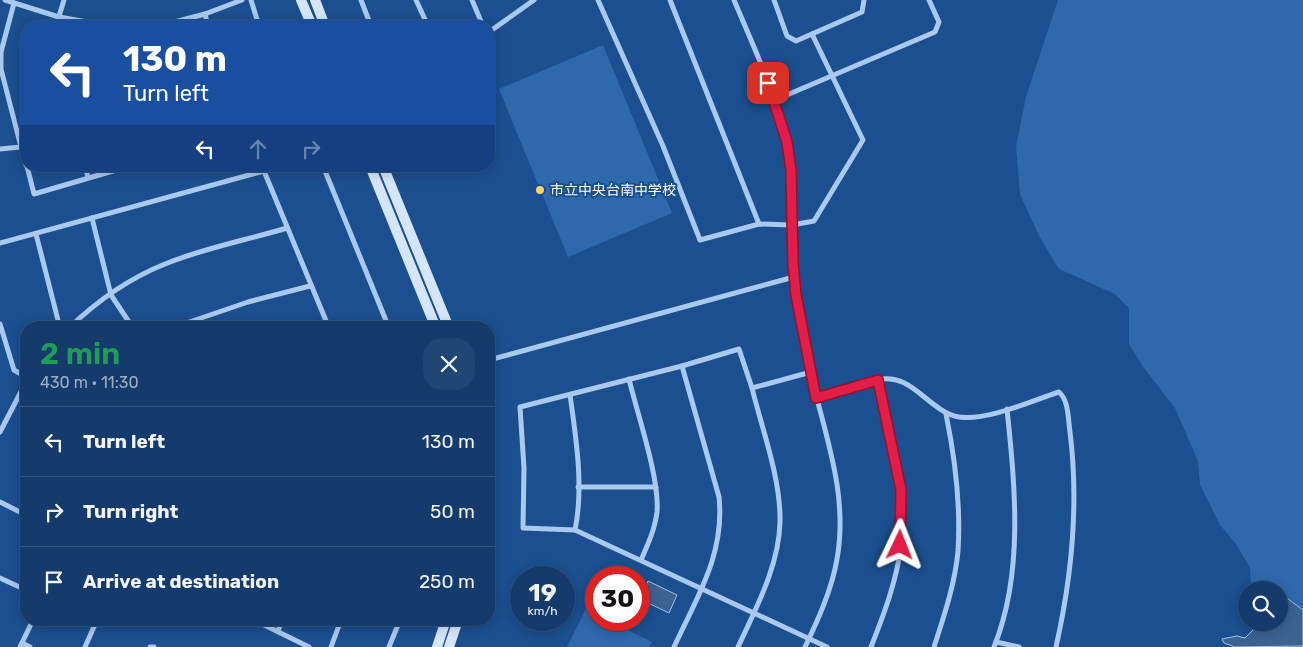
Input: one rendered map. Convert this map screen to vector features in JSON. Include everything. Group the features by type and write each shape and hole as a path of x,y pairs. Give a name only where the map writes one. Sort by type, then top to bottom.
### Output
{"street":[{"path":"5,0 73,20"},
{"path":"58,20 64,0"},
{"path":"182,20 205,14 242,0"},
{"path":"251,0 257,20"},
{"path":"301,0 309,20"},
{"path":"314,0 322,20"},
{"path":"361,0 369,20"},
{"path":"416,0 425,20"},
{"path":"472,0 480,20"},
{"path":"495,27 526,2 534,0"},
{"path":"598,0 663,146 700,240 759,224 792,225 814,221 863,140 812,34"},
{"path":"670,0 759,224"},
{"path":"734,0 775,100 787,142 791,170 794,277 802,331 816,398 829,441 841,515 837,559 805,647"},
{"path":"774,0 787,36 796,41 862,12 864,0"},
{"path":"775,100 935,32 939,22 929,0"},
{"path":"14,3 1,52 1,69 20,142"},
{"path":"205,14 206,20"},
{"path":"0,149 20,146"},
{"path":"28,172 34,194 107,172"},
{"path":"87,172 88,177"},
{"path":"0,243 260,172"},
{"path":"264,172 326,321"},
{"path":"325,172 386,321"},
{"path":"372,172 433,321"},
{"path":"385,172 446,321"},
{"path":"92,218 111,295 128,321"},
{"path":"76,321 87,311 111,295 165,264 287,228"},
{"path":"36,234 58,321"},
{"path":"495,358 794,277"},
{"path":"192,321 248,302 310,286"},
{"path":"0,324 14,370 20,374"},
{"path":"738,647 754,613 774,558 780,522 775,481 752,388 739,349 682,366 520,408 524,468 523,528 575,530 641,560 700,590 754,613 827,647"},
{"path":"674,647 715,556 721,518 719,497 682,366"},
{"path":"752,388 811,372"},
{"path":"629,379 656,487 657,511 652,534 641,560"},
{"path":"816,398 878,380 896,379 921,392 946,414 975,418 1059,392 1063,396 1067,407 1075,504 1065,609 1056,647"},
{"path":"871,647 896,571 901,530 901,490 878,380"},
{"path":"0,432 20,394"},
{"path":"570,395 575,434 579,512 575,530"},
{"path":"1007,409 1015,491 1016,523 1008,599 995,644 1019,647"},
{"path":"934,647 947,605 958,550 954,455 946,414"},
{"path":"578,486 656,487"},
{"path":"0,502 20,512"},
{"path":"0,578 20,587"},
{"path":"30,626 21,645 30,647"},
{"path":"85,647 95,626"},
{"path":"267,626 309,647"},
{"path":"278,631 280,626"},
{"path":"331,647 340,626"},
{"path":"390,647 398,626"},
{"path":"437,647 444,626"},
{"path":"449,647 456,626"}],"shaded area":[{"path":"1058,0 1303,0 1303,647 1250,647 1251,631 1288,631 1288,581 1251,581 1250,568 1236,544 1220,525 1200,485 1198,461 1175,408 1144,368 1129,344 1129,308 1115,294 1059,269 1039,236 1020,194 1016,146 1026,97"},
{"path":"603,45 672,213 568,257 499,89"},
{"path":"650,582 677,595 669,613 650,604"},
{"path":"1288,599 1303,610 1303,646 1235,647 1224,643 1222,639 1237,636 1245,638 1252,631 1288,631"},
{"path":"585,611 585,631 630,631 652,642 649,647 567,647"}],"place":[{"name":"市立中央台南中学校","path":"540,190"}],"route":[{"path":"768,83 787,142 791,170 793,263 796,295 816,398 878,380 901,490 900,545"}]}
